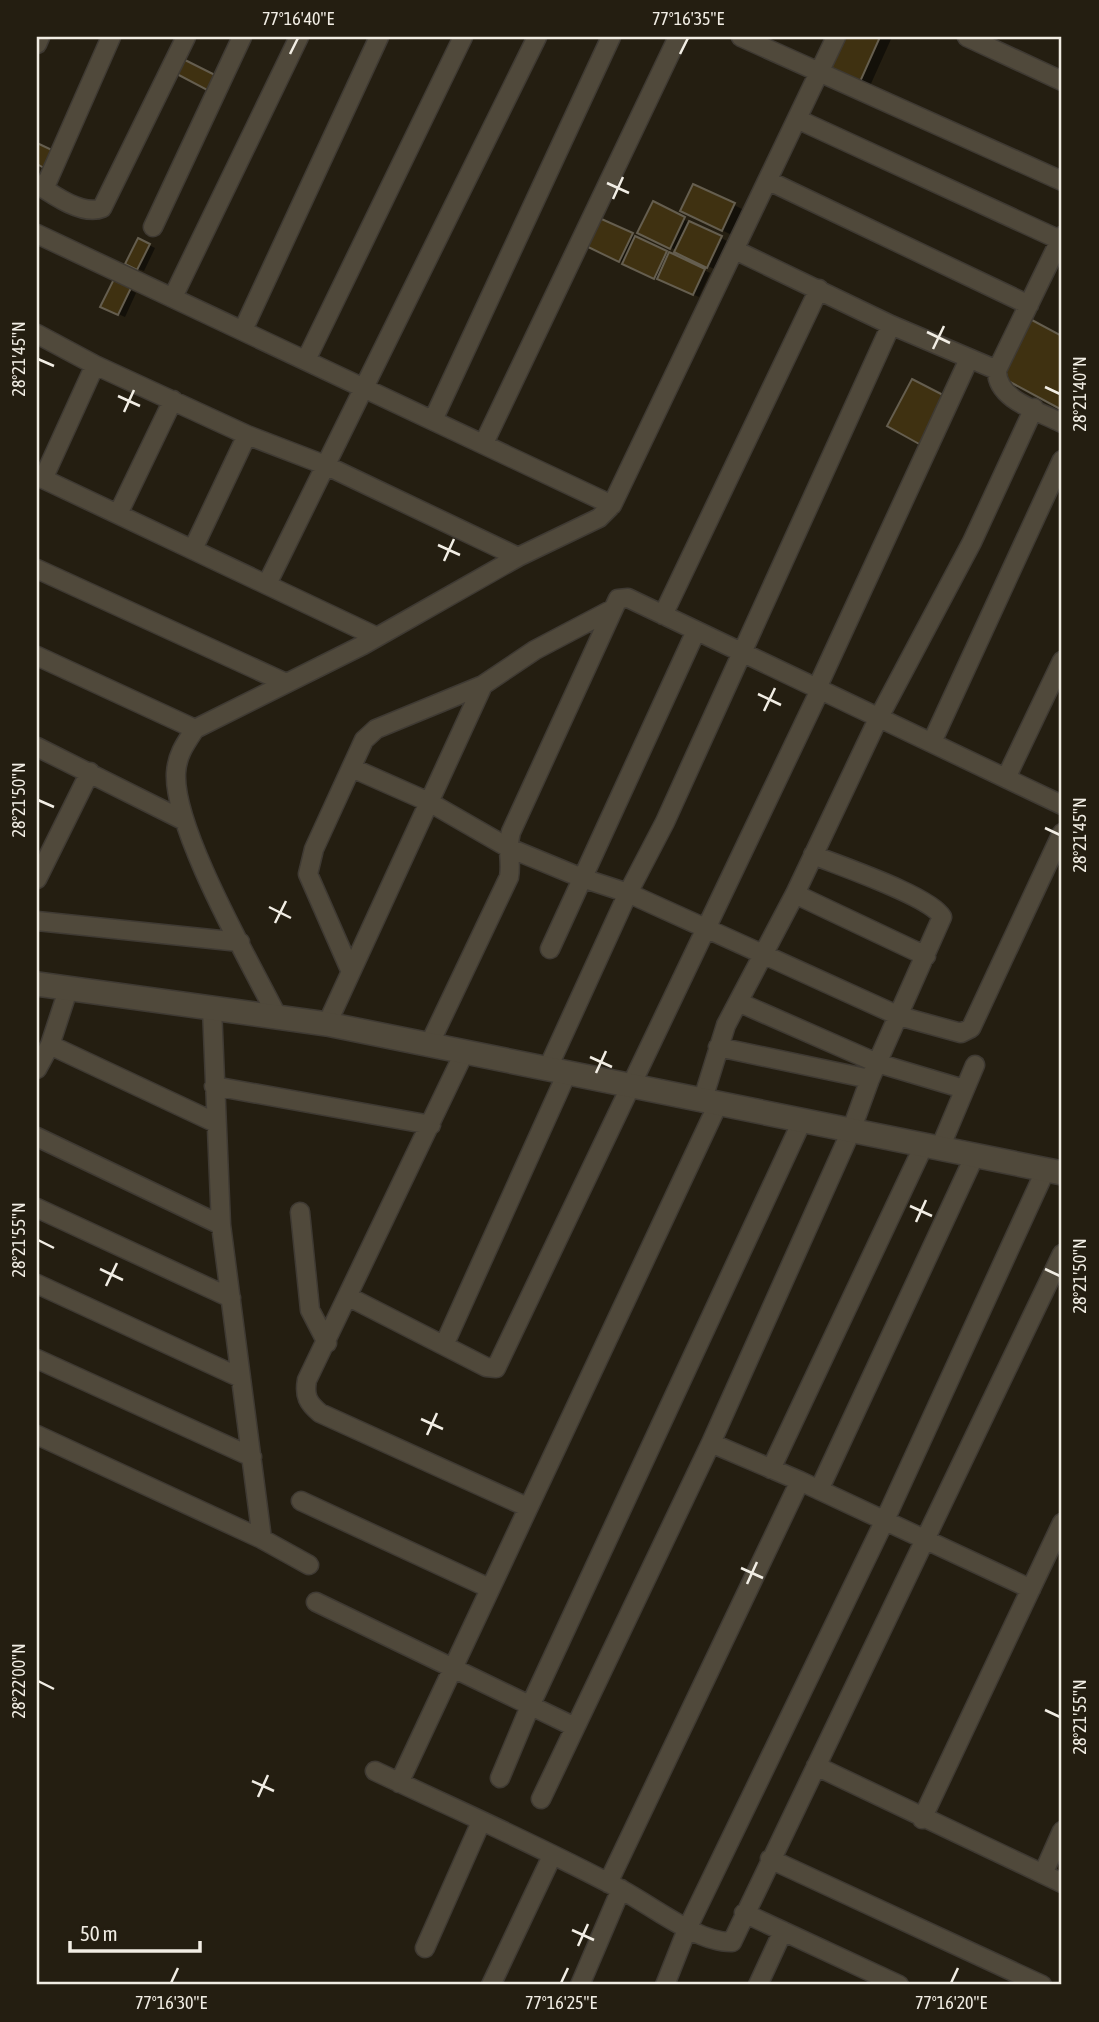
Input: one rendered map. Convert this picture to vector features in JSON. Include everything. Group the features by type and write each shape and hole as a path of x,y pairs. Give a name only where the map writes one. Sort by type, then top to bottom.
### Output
{"street":[{"path":"37,44 40,37"},
{"path":"111,37 40,186 93,212 102,208 186,37"},
{"path":"153,227 242,37"},
{"path":"173,297 299,37"},
{"path":"243,330 379,37"},
{"path":"306,360 463,37"},
{"path":"267,584 537,37"},
{"path":"433,420 611,37"},
{"path":"484,443 678,37"},
{"path":"741,37 1062,181"},
{"path":"277,1016 183,820 176,775 180,750 195,729 377,637 518,558 599,518 612,505 836,37"},
{"path":"967,37 1062,81"},
{"path":"797,119 1061,238 998,370 997,382 1003,392 1062,423"},
{"path":"769,181 1029,305"},
{"path":"37,234 612,505"},
{"path":"735,250 891,325 998,370"},
{"path":"663,615 819,289"},
{"path":"445,1343 628,893 665,822 891,325"},
{"path":"37,334 95,365 247,435 325,465 518,558"},
{"path":"349,1297 445,1343 486,1367 496,1368 503,1359 708,930 969,359"},
{"path":"95,365 40,478 377,637"},
{"path":"118,514 173,400"},
{"path":"399,1783 710,1103 718,1047 738,1002 794,894 878,719 972,542 1034,408"},
{"path":"193,549 247,435"},
{"path":"932,742 1062,460"},
{"path":"37,569 286,683"},
{"path":"429,1045 509,877 511,865 507,847 618,598 628,598 1062,805"},
{"path":"351,972 308,874 314,849 364,740 376,729 483,685 534,650 611,610"},
{"path":"550,948 695,631"},
{"path":"37,656 195,729"},
{"path":"1006,778 1062,661"},
{"path":"327,1024 483,685"},
{"path":"37,747 183,820"},
{"path":"352,768 429,802 507,847 582,878 628,893 899,1016 961,1033 971,1028 1062,833"},
{"path":"37,879 90,772"},
{"path":"541,1799 711,1444 851,1131 873,1071 940,926 942,917 937,909 813,855"},
{"path":"794,894 926,956"},
{"path":"37,921 240,942"},
{"path":"37,984 327,1024 1054,1171 688,1927 665,1985"},
{"path":"37,1069 50,1045 69,987"},
{"path":"738,1002 873,1071"},
{"path":"212,1007 221,1224 262,1539"},
{"path":"50,1045 215,1122"},
{"path":"718,1047 873,1071 964,1089"},
{"path":"464,1053 307,1380 304,1392 310,1405 320,1413 527,1507"},
{"path":"771,1469 975,1065"},
{"path":"215,1086 431,1125"},
{"path":"500,1777 531,1704 802,1121"},
{"path":"37,1136 221,1224"},
{"path":"819,1490 975,1155"},
{"path":"37,1208 231,1298"},
{"path":"300,1212 310,1310 327,1343"},
{"path":"375,1771 615,1886 719,1942 732,1942 1062,1254"},
{"path":"37,1284 242,1378"},
{"path":"37,1359 252,1457"},
{"path":"37,1435 262,1539 309,1565"},
{"path":"711,1444 800,1481 1031,1589"},
{"path":"580,1985 615,1886 800,1481"},
{"path":"301,1501 489,1588"},
{"path":"922,1819 1062,1523"},
{"path":"316,1602 575,1727"},
{"path":"816,1766 922,1819 1062,1882"},
{"path":"425,1948 481,1822"},
{"path":"1043,1874 1062,1831"},
{"path":"491,1985 552,1856"},
{"path":"770,1859 1042,1985"},
{"path":"744,1913 899,1985"},
{"path":"758,1985 783,1931"}],"building":[{"path":"843,37 880,37 859,84 828,70"},
{"path":"183,59 217,76 209,91 175,73"},
{"path":"37,143 54,151 46,169 37,164"},
{"path":"693,184 735,203 722,231 680,211"},
{"path":"653,201 685,217 670,249 637,233"},
{"path":"597,217 633,233 619,262 584,245"},
{"path":"689,221 722,236 707,268 674,252"},
{"path":"635,236 667,251 654,279 622,264"},
{"path":"138,238 150,244 137,270 125,264"},
{"path":"669,252 705,269 693,295 657,279"},
{"path":"114,279 131,288 118,315 100,307"},
{"path":"1030,319 1062,336 1062,410 999,376"},
{"path":"912,379 947,397 921,445 887,426"}]}
